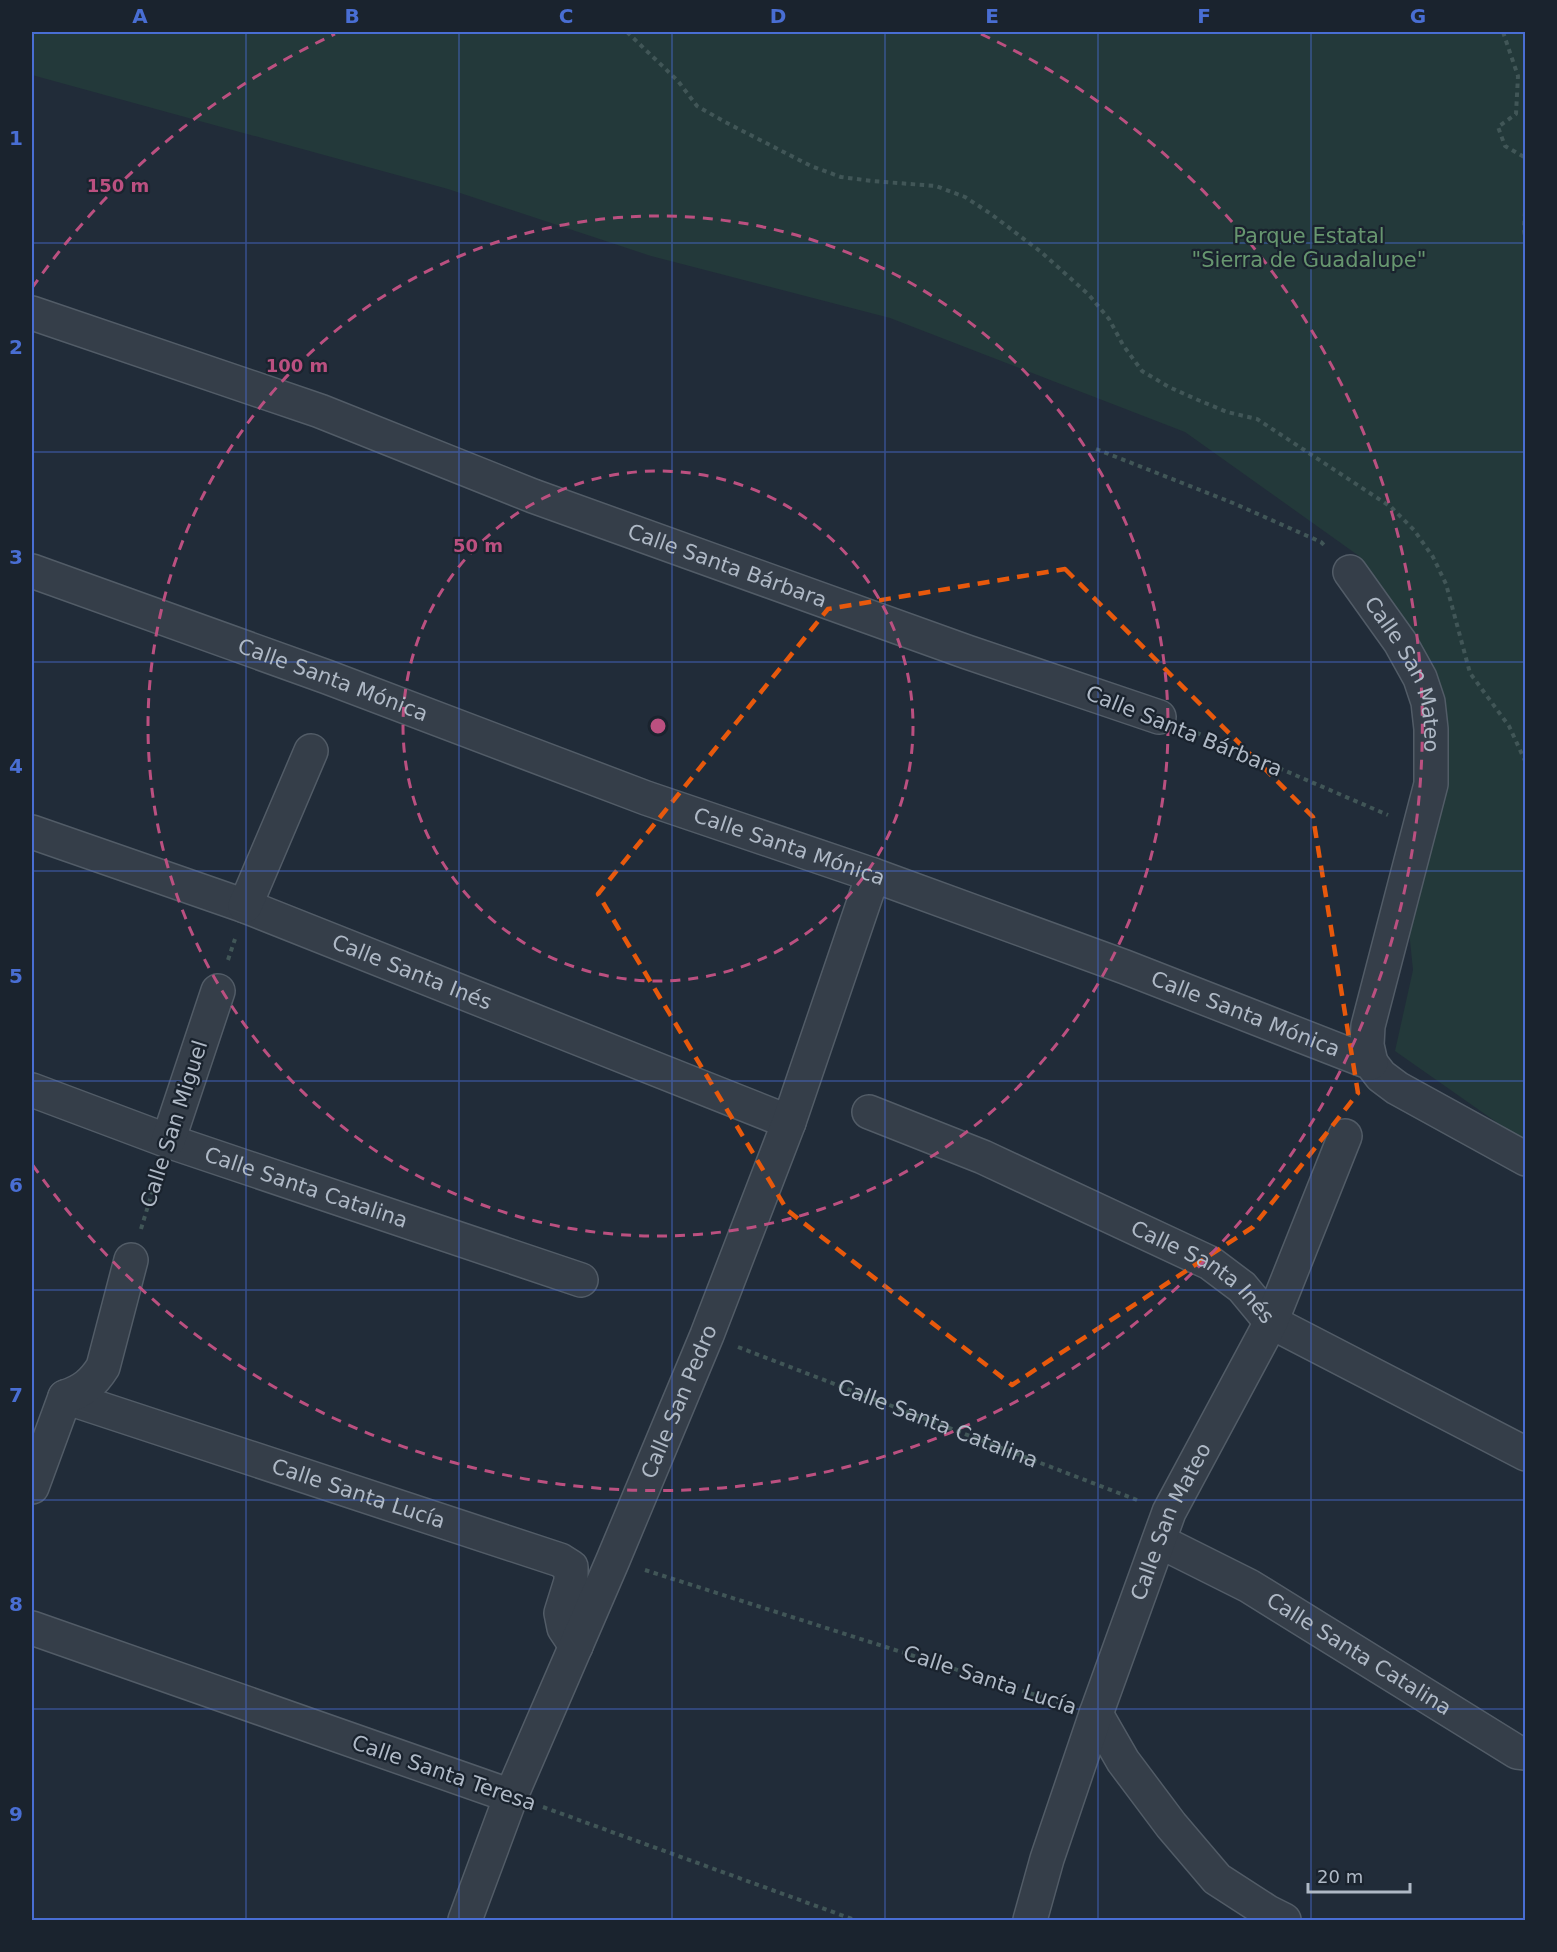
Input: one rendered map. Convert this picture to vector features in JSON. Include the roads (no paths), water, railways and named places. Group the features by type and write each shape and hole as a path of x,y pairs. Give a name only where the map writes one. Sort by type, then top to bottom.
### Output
{"street":[{"name":"Calle Santa Bárbara","path":"32,313 320,411 556,504 967,652 1159,717"},
{"name":"Calle Santa Mónica","path":"32,571 338,681 646,798 873,875 1125,967 1371,1063 1381,1076 1397,1088 1526,1159"},
{"name":"Calle San Mateo","path":"1350,572 1400,642 1420,678 1428,702 1431,729 1431,784 1368,1026 1366,1046 1371,1063"},
{"path":"245,906 311,751"},
{"name":"Calle Santa Inés","path":"32,831 245,906 789,1122"},
{"name":"Calle San Pedro","path":"465,1920 511,1796 707,1335 789,1122 873,875"},
{"name":"Calle San Miguel","path":"168,1141 218,991"},
{"name":"Calle Santa Catalina","path":"32,1090 168,1141 581,1280"},
{"name":"Calle Santa Inés","path":"868,1112 983,1157 1210,1263 1242,1287 1271,1322 1526,1454"},
{"name":"Calle San Mateo","path":"1030,1920 1047,1859 1096,1714 1164,1526 1271,1322 1344,1136"},
{"path":"32,1486 65,1397 80,1392 94,1381 103,1367 131,1260"},
{"name":"Calle Santa Lucía","path":"65,1397 560,1560 571,1567 571,1581 561,1613 564,1628 576,1646"},
{"name":"Calle Santa Catalina","path":"1164,1526 1250,1586 1516,1752 1526,1753"},
{"name":"Calle Santa Teresa","path":"32,1628 511,1796"},
{"name":"Calle Santa Lucía","path":"1096,1714 1123,1761 1171,1825 1217,1878 1284,1920"}],"park label":[{"name":"Parque Estatal \"Sierra de Guadalupe\"","path":"1309,248"}]}
